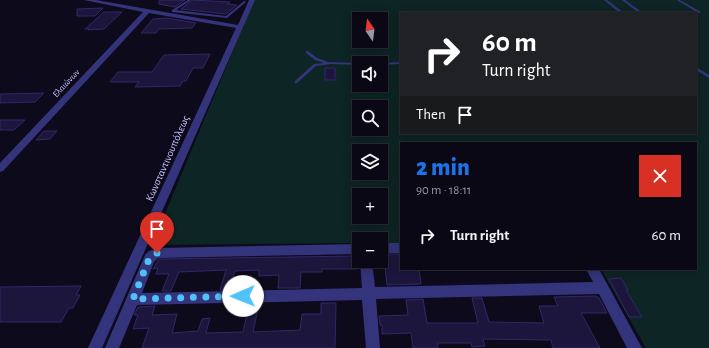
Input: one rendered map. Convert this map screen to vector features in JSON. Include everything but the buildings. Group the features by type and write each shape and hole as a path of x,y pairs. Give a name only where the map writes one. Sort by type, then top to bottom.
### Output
{"street":[{"path":"87,0 240,27"},
{"name":"Κωνσταντινουπόλεως","path":"95,348 250,2"},
{"name":"Ελαιώνων","path":"0,169 147,11"},
{"path":"388,248 400,248"},
{"path":"112,348 149,259 157,253 352,249"},
{"path":"367,268 373,348"},
{"path":"593,270 635,348"},
{"path":"133,299 602,288"}],"lane":[{"path":"190,0 174,11 223,18 250,2"},
{"path":"240,0 250,2"},
{"path":"605,0 621,12"},
{"path":"623,0 640,12"},
{"path":"678,0 699,12"},
{"path":"307,52 316,59 331,64"},
{"path":"296,82 315,65 352,64"},
{"path":"388,64 400,64"},
{"path":"697,69 709,77"}],"green space":[{"path":"254,0 709,0 709,348 646,348 602,270 697,270 697,142 400,142 400,243 388,243 388,232 352,232 352,243 152,245"}],"route":[{"path":"157,253 149,259 133,299 243,296"}]}
